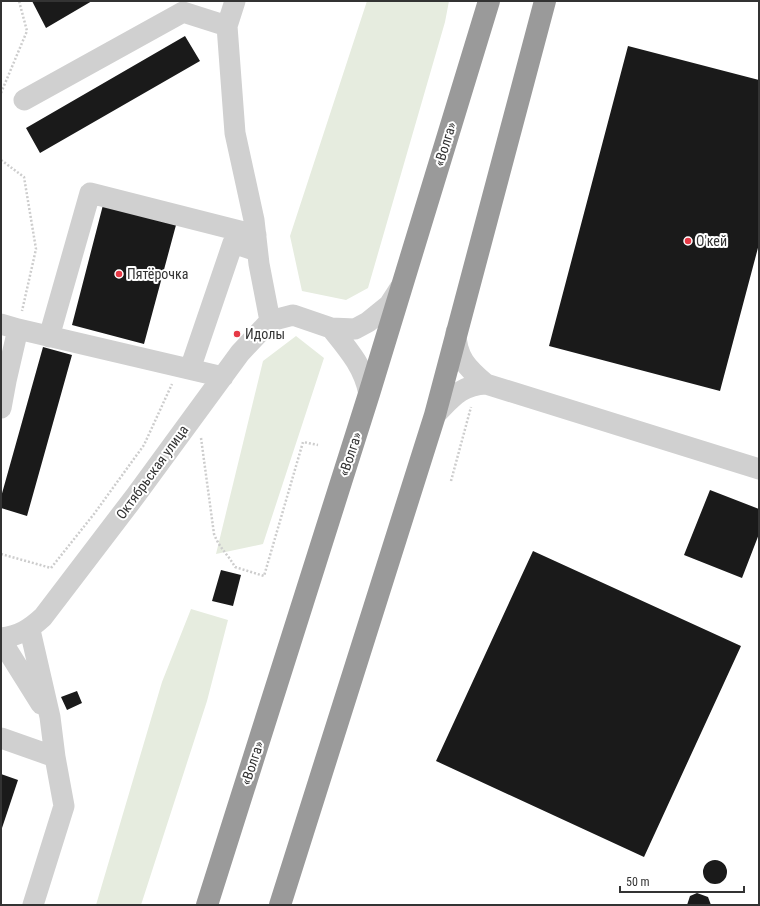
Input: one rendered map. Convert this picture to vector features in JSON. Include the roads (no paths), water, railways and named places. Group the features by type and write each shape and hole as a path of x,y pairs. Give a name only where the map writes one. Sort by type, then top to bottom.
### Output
{"highway":[{"name":"«Волга»","path":"207,905 369,394 488,1"},
{"path":"280,905 435,415 456,329 545,1"}],"street":[{"path":"236,1 227,26 235,133 246,176 270,321 293,315 332,328 355,329 368,322 389,305 401,286"},
{"path":"24,100 183,12 227,26"},
{"path":"49,337 90,193 257,243"},
{"path":"185,368 233,243 257,243"},
{"name":"Октябрьская улица","path":"1,639 13,637 30,630 43,617 240,353 270,321"},
{"path":"1,408 10,327 223,377"},
{"path":"332,328 361,368 366,380 369,394"},
{"path":"456,329 456,344 463,360 486,384"},
{"path":"435,415 459,392 472,384 486,384 759,469"},
{"path":"30,630 50,717 55,757 64,806 33,905"},
{"path":"1,639 50,717"},
{"path":"1,738 55,757"}],"place":[{"name":"О'кей","path":"688,241"},
{"name":"Пятёрочка","path":"119,274"},
{"name":"Идолы","path":"237,334"}]}
